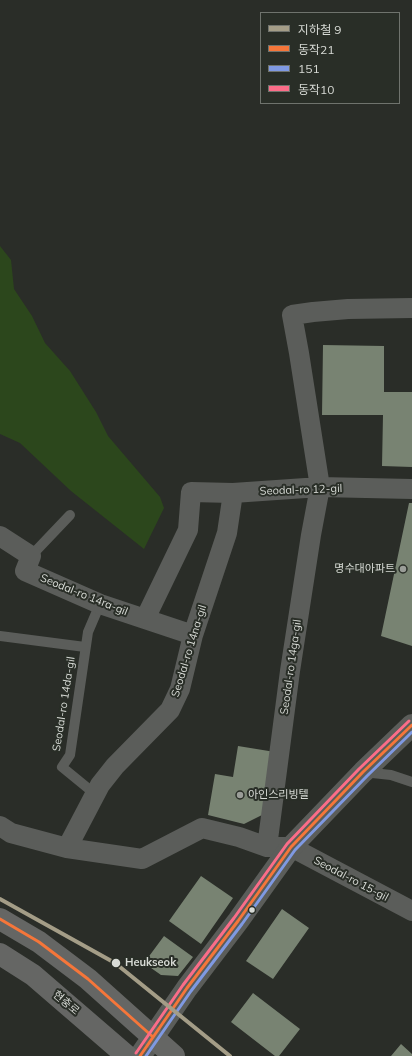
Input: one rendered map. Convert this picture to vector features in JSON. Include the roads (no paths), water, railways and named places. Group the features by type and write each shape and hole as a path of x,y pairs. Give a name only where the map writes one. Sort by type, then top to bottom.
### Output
{"main road":[{"path":"0,920 39,942 88,978 174,1056"},
{"name":"현충로","path":"0,954 33,975 128,1056"}],"street":[{"name":"Seodal-ro 14ga-gil","path":"267,847 290,671 320,487 298,343 292,315 348,309 412,308"},
{"name":"Seodal-ro 12-gil","path":"145,619 188,530 191,492 233,493 320,487 412,489"},
{"name":"Seodal-ro 14na-gil","path":"67,848 100,785 115,766 170,710 180,689 193,635 227,533 233,493"},
{"path":"0,536 31,556"},
{"name":"Seodal-ro 14ra-gil","path":"31,556 25,571 100,604 193,635"},
{"path":"140,1056 187,988 238,921 291,847 363,772 412,726"},
{"path":"0,826 11,832 67,848 142,859 202,828 239,837 267,847 291,847"},
{"name":"Seodal-ro 15-gil","path":"291,847 412,911"}],"lane":[{"path":"31,556 70,515"},
{"name":"Seodal-ro 14da-gil","path":"95,794 62,767 70,755 88,632 100,604"},
{"path":"0,636 85,647"},
{"path":"363,772 391,775 412,782"}],"metro line":[{"name":"9","path":"0,899 115,963 230,1056"}],"place":[{"name":"명수대아파트","path":"403,569"},
{"name":"아인스리빙텔","path":"240,795"},
{"name":"Heukseok","path":"116,963"}]}
